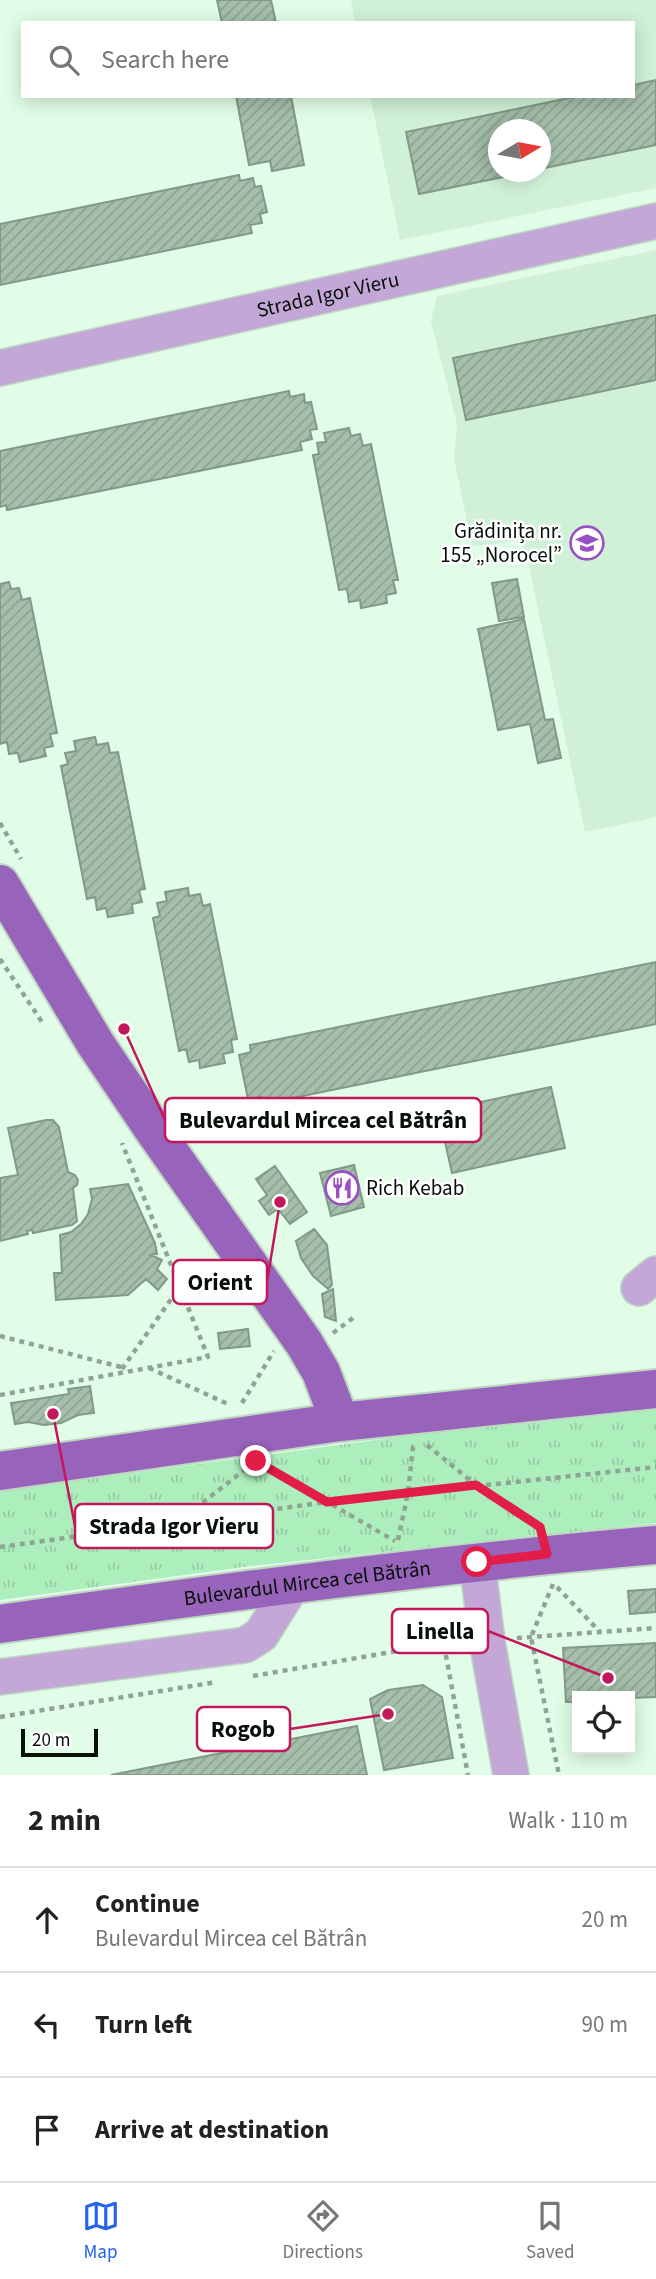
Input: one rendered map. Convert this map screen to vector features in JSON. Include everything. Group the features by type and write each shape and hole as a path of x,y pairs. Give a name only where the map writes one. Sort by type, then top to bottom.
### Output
{"main road":[{"path":"4,897 95,1043 304,1343 321,1372 340,1422"},
{"path":"0,1471 340,1422 656,1389"},
{"name":"Bulevardul Mircea cel Bătrân","path":"0,1624 293,1584 398,1557 550,1569 656,1545"}],"street":[{"name":"Strada Igor Vieru","path":"0,368 656,221"},
{"path":"477,1562 487,1641 511,1775"},
{"path":"0,1677 245,1645 261,1635 293,1584"}],"path":[{"path":"0,959 45,1026"},
{"path":"0,1395 208,1357 120,1138"},
{"path":"121,1367 179,1287"},
{"path":"329,1335 356,1315"},
{"path":"0,1336 121,1367"},
{"path":"148,1368 238,1409 276,1348"},
{"path":"121,1367 123,1373"},
{"path":"179,1521 256,1461 327,1502 398,1557 413,1447 428,1445 476,1485 540,1527 550,1569 600,1632"},
{"path":"0,1547 327,1502 656,1466"},
{"path":"550,1569 531,1637 559,1775"},
{"path":"513,1639 656,1628"},
{"path":"443,1645 468,1775"}],"shaded area":[{"path":"351,0 656,0 656,188 400,240 370,98 635,98 635,21 355,21"},
{"name":"Grădinița nr. 155 „Norocel”","path":"656,250 656,817 585,832 526,552 516,541 472,546 454,458 457,424 431,321 437,296"}],"green space":[{"path":"656,1410 656,1523 251,1566 0,1600 0,1491 412,1435"}],"building":[{"path":"217,0 271,0 276,21 222,21"},
{"path":"656,80 656,145 551,167 551,119 488,119 488,180 419,194 406,132 568,98 635,98 635,85"},
{"path":"236,98 291,98 304,165 272,171 270,161 249,165"},
{"path":"239,175 240,181 253,178 255,187 261,186 267,212 260,214 262,223 250,225 252,233 0,285 0,224"},
{"path":"656,315 656,380 466,420 453,358"},
{"path":"289,391 290,397 304,394 305,403 311,402 317,429 310,430 312,439 300,442 302,450 7,510 6,505 0,507 0,451"},
{"path":"349,428 351,436 360,434 363,446 371,444 398,580 393,580 396,593 386,595 387,603 361,608 360,600 349,602 347,589 339,590 313,455 319,454 317,443 326,442 324,433"},
{"path":"517,579 524,617 499,621 492,583"},
{"path":"9,582 11,589 19,588 22,600 30,598 57,733 50,734 53,746 44,748 46,756 20,762 18,753 9,754 7,742 0,744 0,584"},
{"path":"524,619 545,720 553,719 561,758 538,763 530,724 498,730 478,629"},
{"path":"95,737 97,745 108,743 110,753 118,752 145,889 139,890 142,902 132,904 133,913 108,917 106,908 97,910 95,897 87,899 61,766 68,764 65,753 76,751 74,741"},
{"path":"188,888 189,896 200,894 203,906 210,904 237,1039 231,1040 233,1052 223,1054 225,1063 200,1068 199,1060 189,1062 186,1049 179,1051 153,918 160,916 157,903 167,901 165,892"},
{"path":"656,962 656,1024 263,1104 261,1097 248,1099 239,1055 251,1052 250,1045"},
{"path":"551,1087 565,1148 452,1173 438,1111"},
{"path":"53,1120 59,1127 68,1172 78,1180 73,1188 77,1221 72,1225 33,1233 32,1230 27,1231 28,1234 0,1241 0,1178 18,1175 8,1128"},
{"path":"354,1165 364,1207 331,1216 320,1173"},
{"path":"275,1166 307,1212 290,1224 278,1209 269,1215 259,1201 267,1195 256,1179"},
{"path":"128,1184 155,1243 157,1254 151,1255 162,1260 157,1269 167,1279 158,1290 146,1279 128,1295 56,1300 54,1273 62,1273 60,1235 71,1232 88,1214 92,1199 90,1189"},
{"path":"314,1229 327,1245 332,1285 328,1289 313,1276 301,1258 296,1241"},
{"path":"333,1289 336,1321 325,1317 322,1294"},
{"path":"248,1329 250,1346 220,1349 218,1333"},
{"path":"90,1386 94,1413 78,1415 61,1423 15,1424 11,1403 69,1394 68,1389"},
{"path":"656,1589 656,1612 630,1614 628,1591"},
{"path":"656,1643 656,1697 635,1698 635,1691 572,1691 572,1702 566,1702 563,1648"},
{"path":"423,1685 442,1697 453,1758 384,1770 370,1699 388,1690"},
{"path":"357,1726 367,1775 111,1775"}],"place":[{"name":"Grădinița nr. 155 „Norocel”","path":"587,543"},
{"name":"Bulevardul Mircea cel Bătrân","path":"124,1029"},
{"name":"Rich Kebab","path":"342,1188"},
{"name":"Orient","path":"280,1202"},
{"name":"Strada Igor Vieru","path":"53,1414"},
{"name":"Linella","path":"608,1678"},
{"name":"Rogob","path":"388,1714"}],"route":[{"path":"256,1461 327,1502 476,1485 540,1527 547,1554 477,1562"}]}
